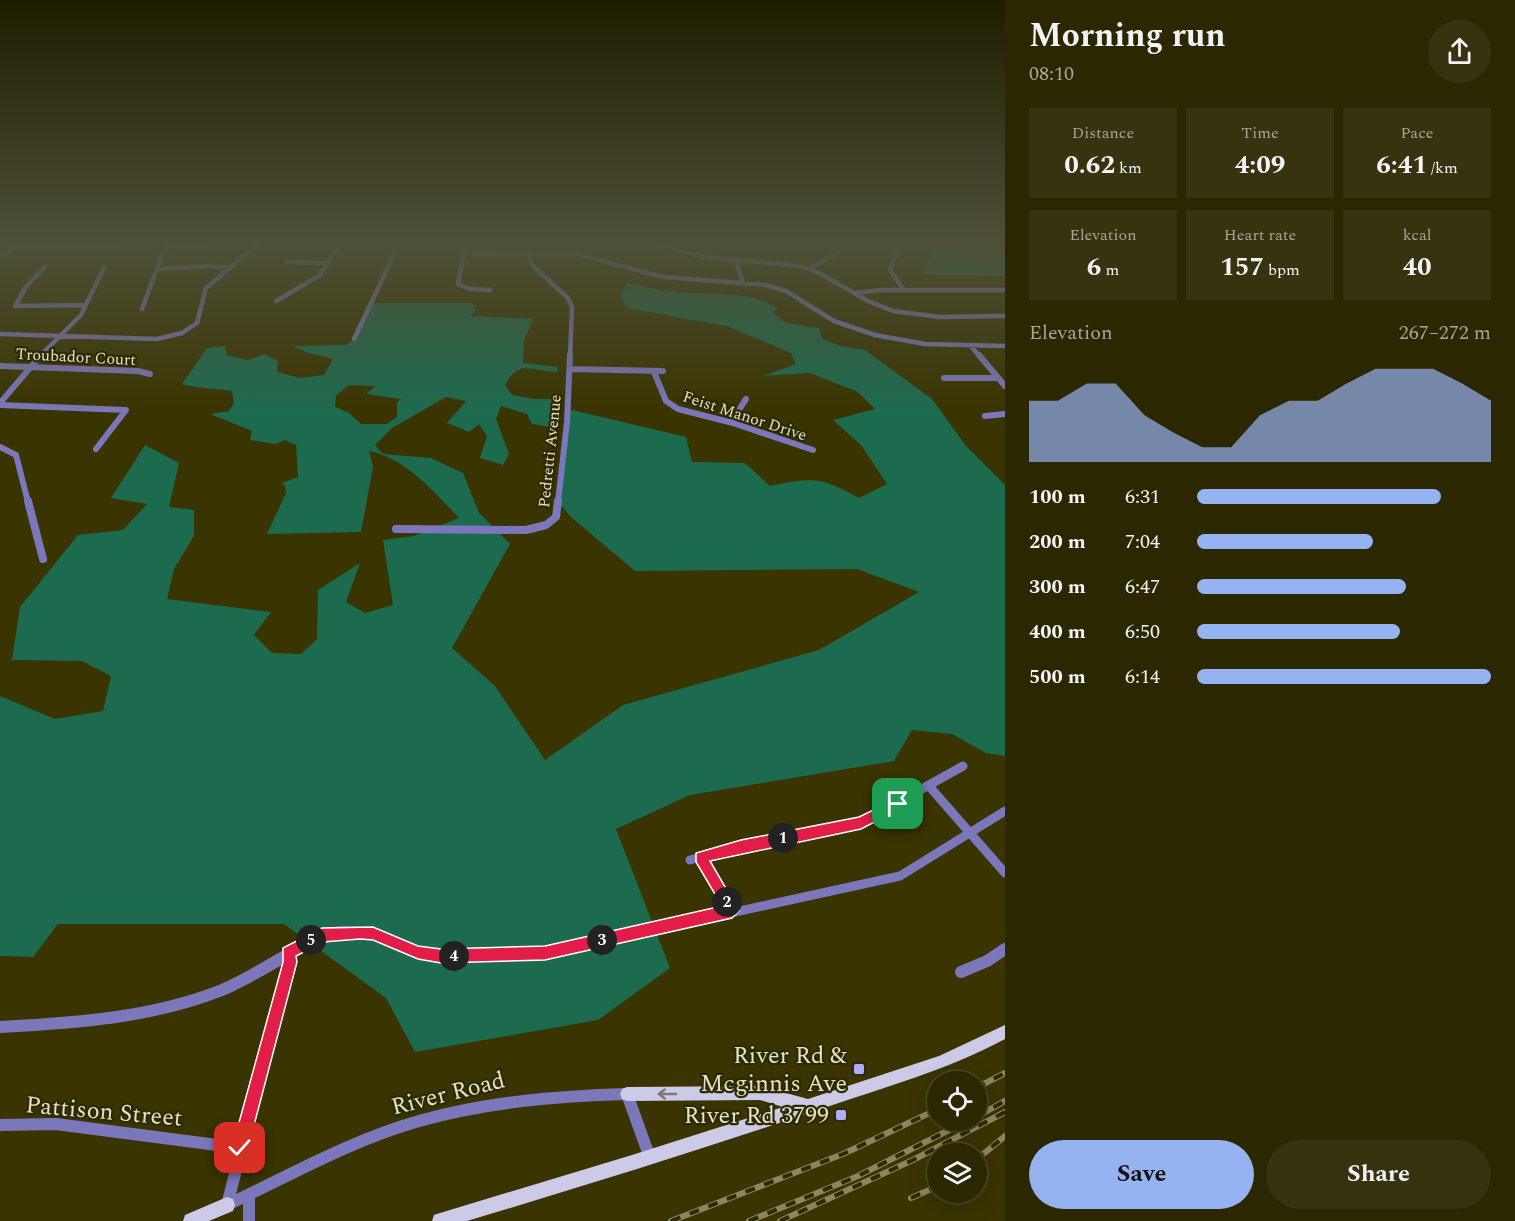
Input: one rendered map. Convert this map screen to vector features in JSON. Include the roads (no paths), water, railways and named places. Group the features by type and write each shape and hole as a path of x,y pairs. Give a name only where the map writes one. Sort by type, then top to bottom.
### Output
{"main road":[{"path":"440,1221 650,1158 914,1071 981,1046 1005,1032"},
{"path":"627,1094 760,1093 808,1106"},
{"path":"191,1221 227,1205"}],"street":[{"path":"19,299 15,306 86,305"},
{"path":"0,404 29,367 81,315 89,299"},
{"path":"142,309 146,299"},
{"path":"0,334 150,339 182,333 198,320 203,299"},
{"path":"276,301 280,299"},
{"path":"354,339 373,299"},
{"name":"Pedretti Avenue","path":"396,529 526,530 540,528 553,520 557,513 567,422 572,304 567,299"},
{"path":"797,299 825,317 875,335 925,344 1005,345"},
{"path":"866,299 878,306 911,314 1005,316"},
{"path":"970,345 1005,386"},
{"name":"Troubador Court","path":"0,366 138,371 150,374"},
{"path":"570,369 663,371"},
{"name":"Feist Manor Drive","path":"654,372 666,401 678,409 731,422 813,450"},
{"path":"944,378 998,378"},
{"path":"731,422 746,399"},
{"path":"0,404 126,410 96,449"},
{"path":"985,416 1005,414"},
{"path":"0,447 16,455 43,560"},
{"path":"732,911 695,858 741,846 861,823 963,766"},
{"path":"929,786 1005,873"},
{"path":"0,1027 97,1020 194,999 222,989 322,935 373,933 418,952 441,956 545,953 900,876 1005,811"},
{"path":"961,972 987,961 1005,949"},
{"path":"227,1205 290,962 288,952"},
{"path":"627,1094 650,1158"},
{"name":"River Road","path":"227,1205 347,1148 390,1131 439,1116 508,1101 627,1094"},
{"name":"Pattison Street","path":"0,1125 56,1124 240,1148"},
{"path":"249,1195 249,1221"}],"railway":[{"path":"987,1082 1005,1073"},
{"path":"987,1111 1005,1101"},
{"path":"780,1221 913,1160 1005,1112"},
{"path":"671,1221 843,1154 927,1114"},
{"path":"749,1221 858,1176 947,1131"},
{"path":"987,1151 1005,1136"},
{"path":"911,1198 927,1191"}],"place":[{"name":"River Rd & Mcginnis Ave","path":"859,1069"},
{"name":"River Rd 3799","path":"841,1115"}]}
